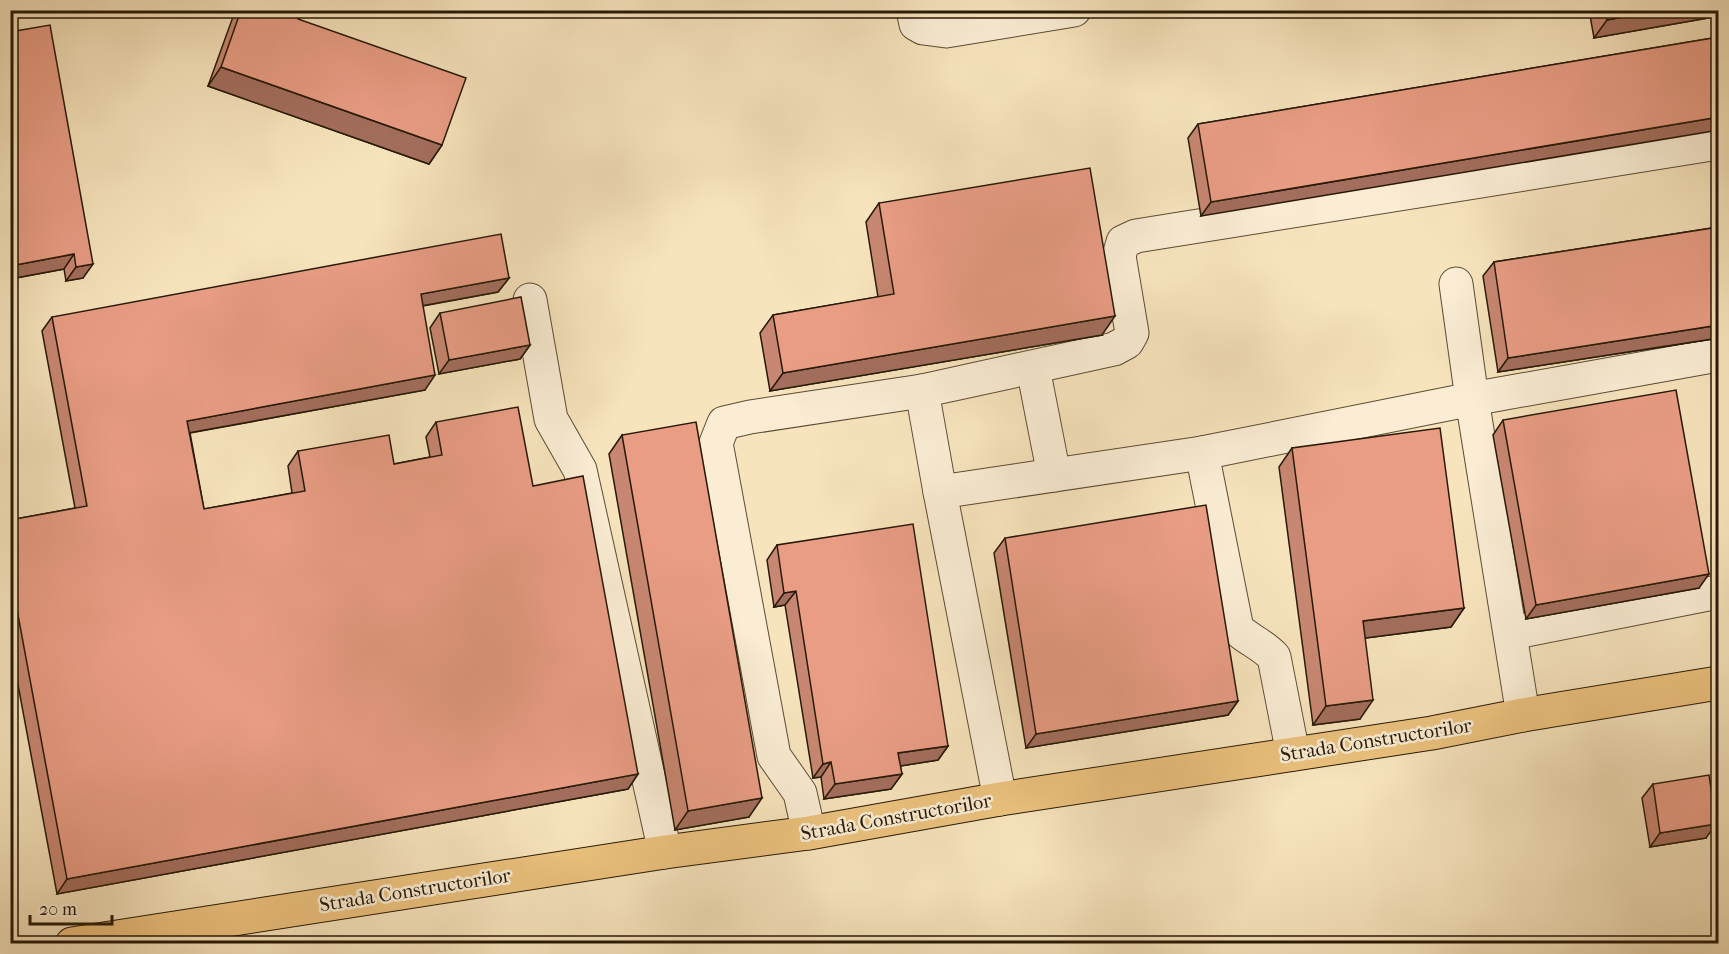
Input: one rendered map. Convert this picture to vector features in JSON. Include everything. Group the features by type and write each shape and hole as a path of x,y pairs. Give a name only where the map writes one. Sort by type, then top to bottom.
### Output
{"main road":[{"name":"Strada Constructorilor","path":"72,944 665,852 809,833 1000,800 1432,733 1719,683"}],"lane":[{"path":"913,10 916,24 924,28 946,31 1074,10"},
{"path":"809,833 800,793 774,756 716,443 724,423 922,391 1114,349 1127,342 1132,333 1119,256 1123,242 1136,236 1719,142"},
{"path":"1456,284 1472,399 1523,716"},
{"path":"530,300 551,419 580,470 665,852"},
{"path":"940,492 1202,453 1472,399 1719,355"},
{"path":"1033,368 1054,475"},
{"path":"922,391 1000,800"},
{"path":"1202,453 1237,629 1247,639 1264,646 1274,657 1293,754"},
{"path":"1511,633 1719,592"}],"building":[{"path":"241,10 289,10 299,14 298,19 466,78 442,145 221,67"},
{"path":"1606,10 1658,10 1607,20"},
{"path":"50,25 93,264 76,267 74,254 10,266 10,32"},
{"path":"1719,37 1719,117 1211,202 1198,124"},
{"path":"1090,168 1115,316 783,373 773,315 894,294 879,203"},
{"path":"1719,227 1719,325 1508,358 1494,262"},
{"path":"501,234 509,278 421,294 435,375 187,421 204,509 305,491 298,451 389,435 394,464 442,455 436,422 518,407 533,486 583,476 638,774 67,879 10,572 10,520 87,506 52,317"},
{"path":"521,297 530,345 449,360 440,313"},
{"path":"1676,390 1709,574 1536,605 1503,420"},
{"path":"696,422 762,798 688,811 622,435"},
{"path":"1440,428 1464,608 1363,621 1373,700 1326,706 1292,448"},
{"path":"1206,505 1238,701 1036,734 1005,538"},
{"path":"913,524 948,746 898,753 902,774 835,784 831,762 823,764 796,591 784,593 777,545"},
{"path":"10,760 17,798 10,799"},
{"path":"1709,775 1716,824 1660,833 1653,784"},
{"path":"10,856 17,890 10,891"}]}
